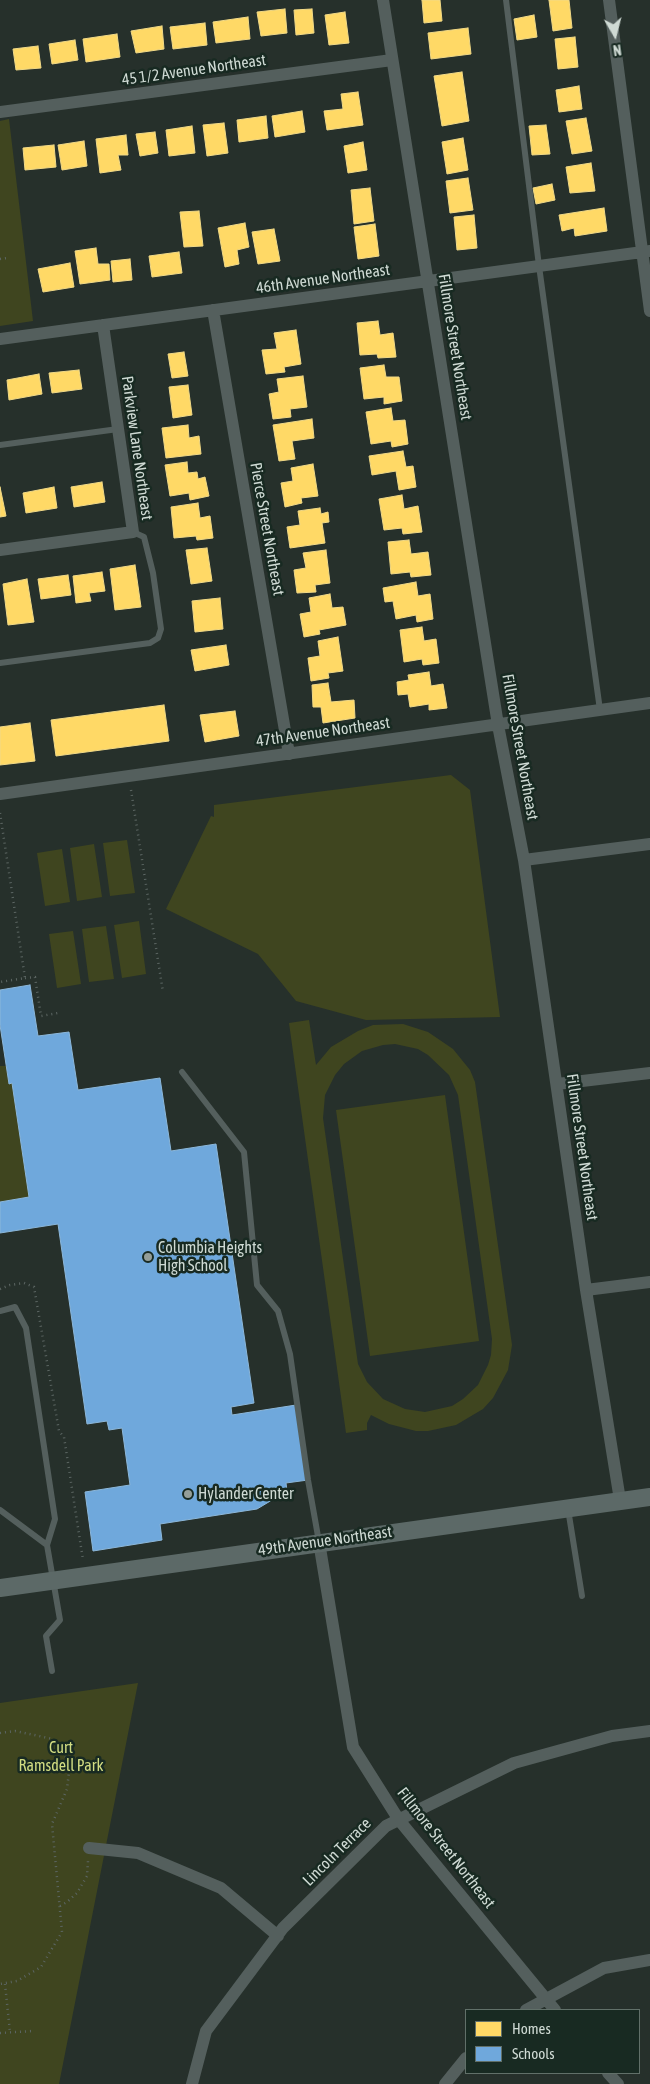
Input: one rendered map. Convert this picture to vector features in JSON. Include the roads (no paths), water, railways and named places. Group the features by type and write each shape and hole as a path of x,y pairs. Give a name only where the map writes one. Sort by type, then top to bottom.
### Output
{"street":[{"name":"Fillmore Street Northeast","path":"382,0 498,724 524,860 586,1290 620,1500"},
{"path":"609,0 646,251 650,311"},
{"name":"45 1/2 Avenue Northeast","path":"0,112 392,60"},
{"name":"46th Avenue Northeast","path":"0,339 646,251"},
{"name":"Pierce Street Northeast","path":"213,310 289,754"},
{"name":"Parkview Lane Northeast","path":"0,550 132,532 103,325"},
{"name":"47th Avenue Northeast","path":"0,794 650,703"},
{"path":"524,860 650,844"},
{"path":"557,1084 650,1072"},
{"path":"586,1290 650,1282"},
{"name":"49th Avenue Northeast","path":"0,1588 52,1579 650,1497"},
{"name":"Fillmore Street Northeast","path":"320,1542 353,1747 399,1820 554,2009"},
{"name":"Lincoln Terrace","path":"192,2084 206,2031 283,1928 386,1826 514,1763 612,1736 650,1731"},
{"path":"89,1848 138,1852 221,1888 278,1936"},
{"path":"528,2009 604,1968 650,1960"},
{"path":"445,2084 465,2059"},
{"path":"609,2074 618,2084"}],"lane":[{"path":"506,0 539,266 600,710"},
{"path":"0,445 118,429"},
{"path":"0,662 150,643 158,638 161,629 153,573 144,538 132,532"},
{"path":"182,1072 244,1152 257,1285 278,1311 290,1354 308,1480 320,1542"},
{"path":"0,1312 16,1307 26,1328 55,1520 46,1544 60,1620 46,1636 52,1671"},
{"path":"568,1508 582,1596"},
{"path":"0,1510 46,1544"}],"place":[{"name":"Columbia Heights High School","path":"148,1257"},
{"name":"Hylander Center","path":"188,1494"}],"park label":[{"name":"Curt Ramsdell Park","path":"61,1757"}]}
